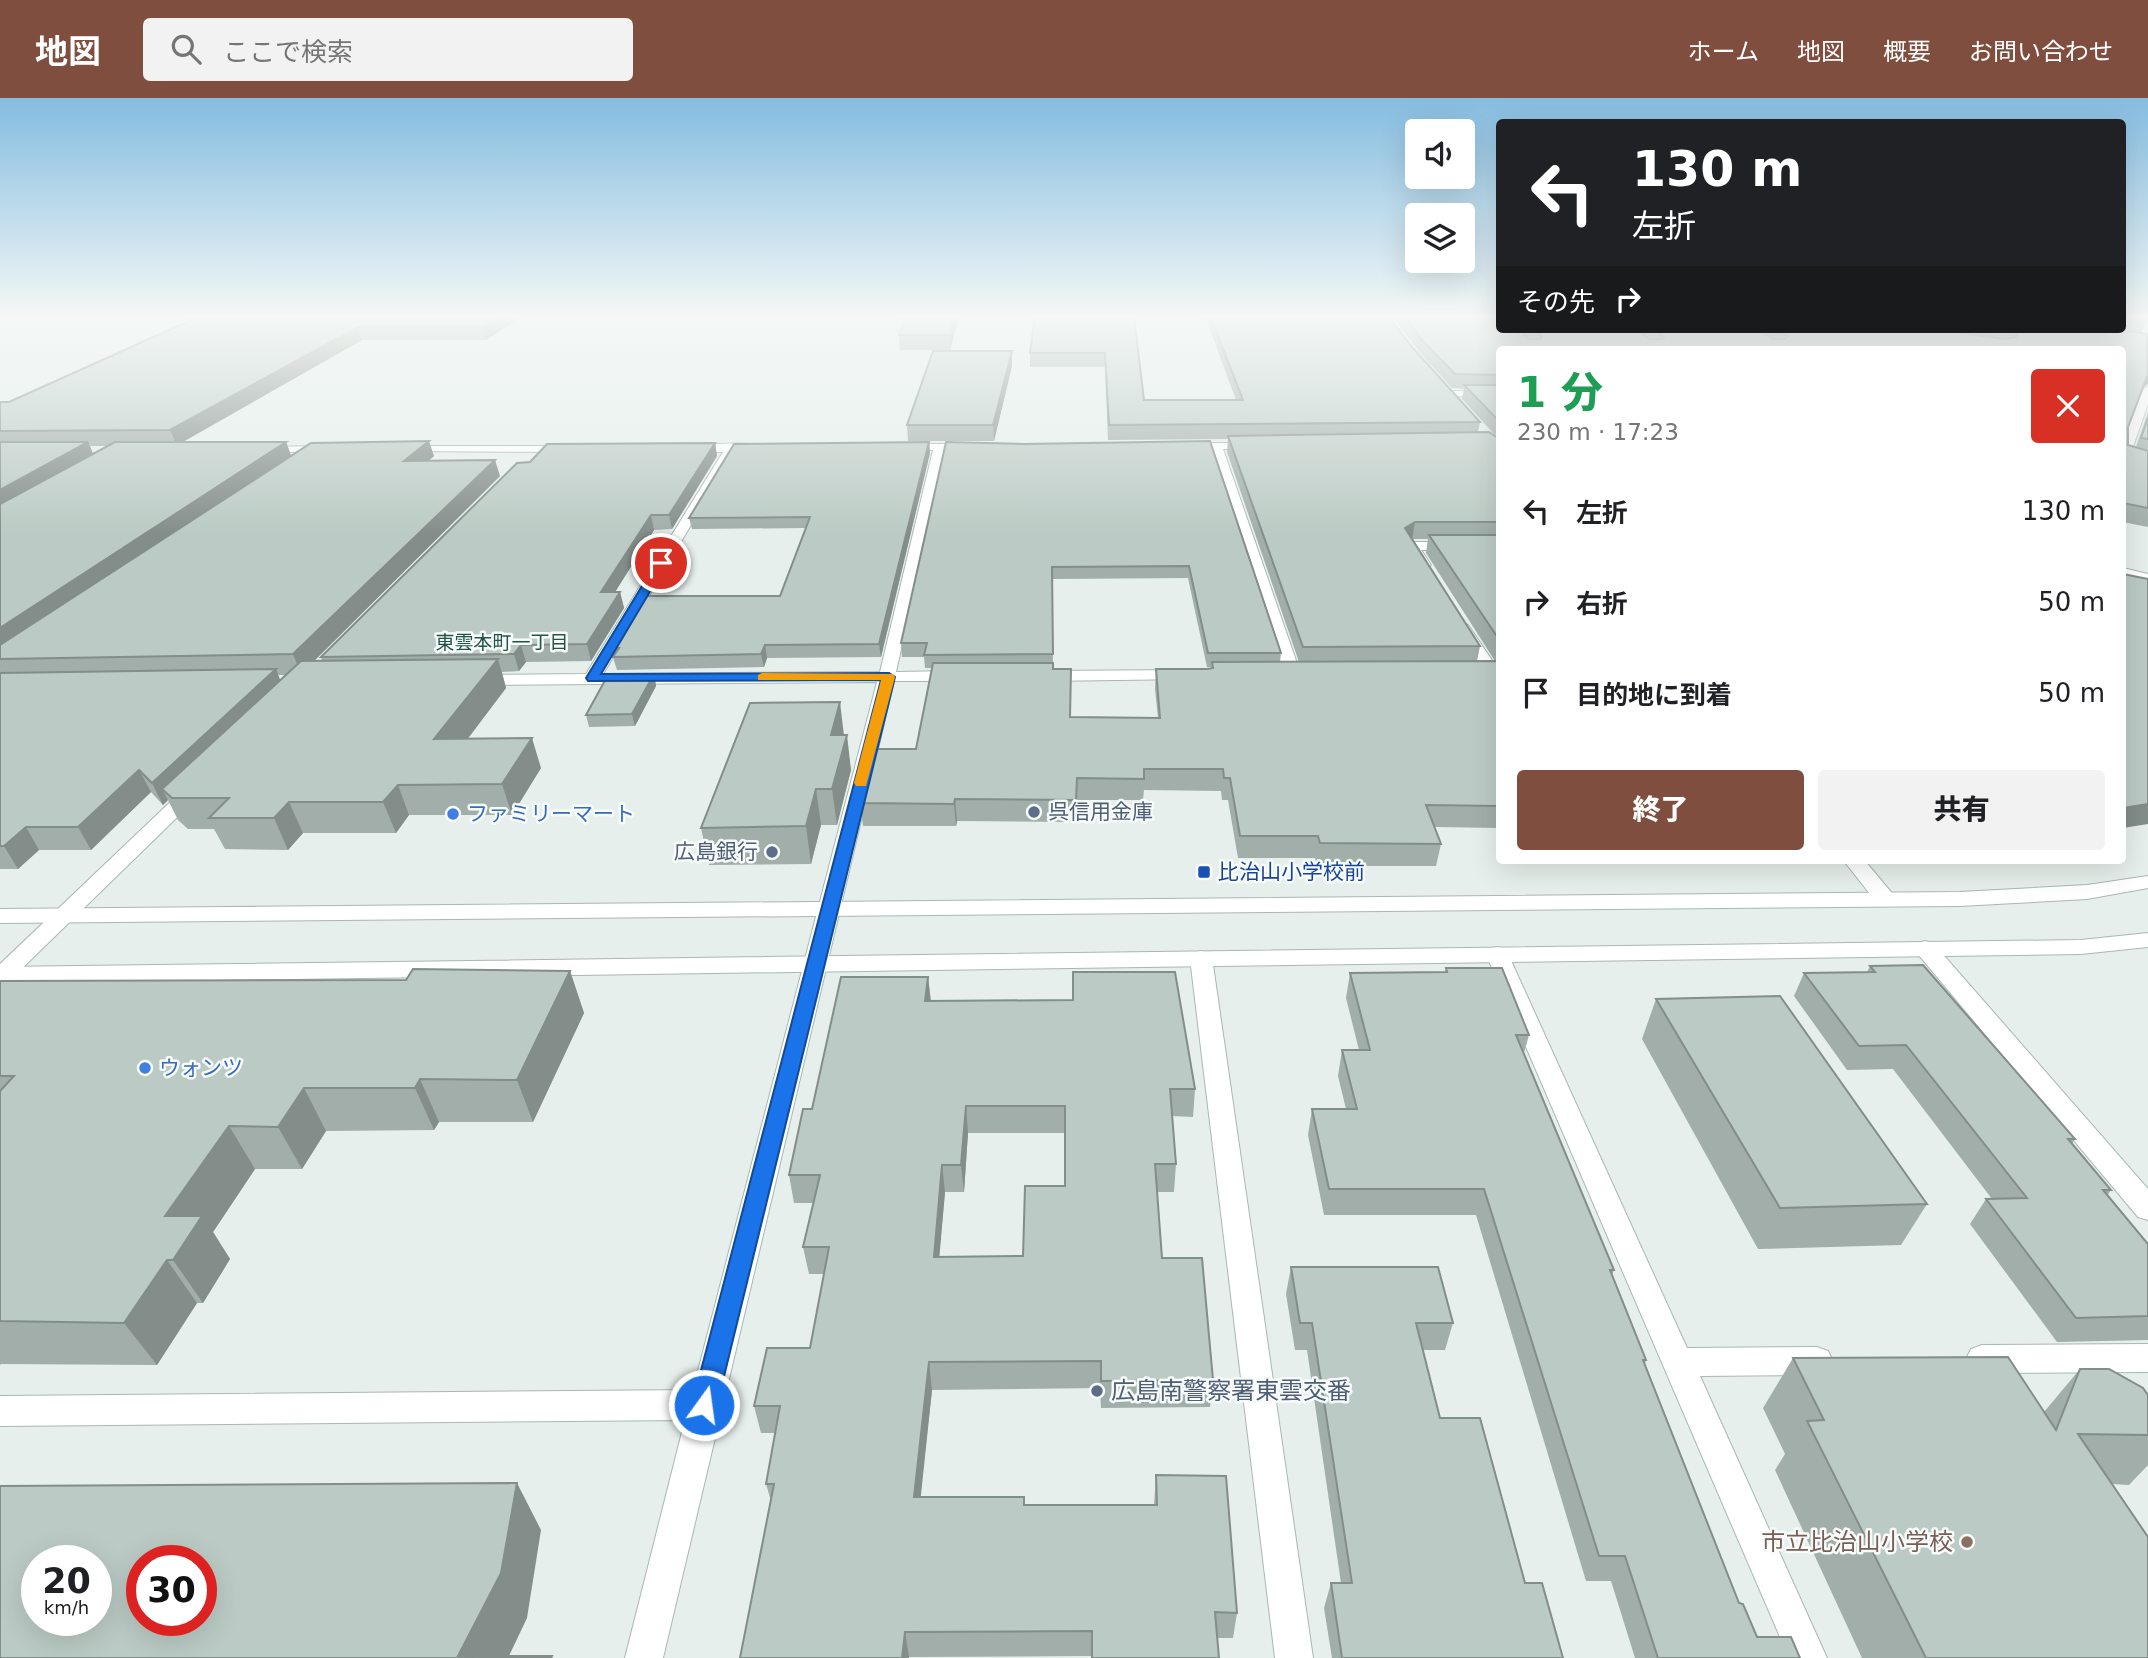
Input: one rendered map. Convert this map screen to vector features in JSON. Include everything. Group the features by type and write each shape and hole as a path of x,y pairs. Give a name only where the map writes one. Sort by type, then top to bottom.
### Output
{"street":[{"path":"1445,389 1458,403"},
{"path":"2127,459 2137,418 2148,389"},
{"path":"1450,394 1496,394"},
{"path":"2126,416 2137,418"},
{"path":"1175,446 1270,446"},
{"path":"1216,446 1292,675"},
{"path":"884,447 982,447"},
{"path":"644,1658 704,1405 889,677 940,447"},
{"path":"592,678 731,448"},
{"path":"675,449 772,448"},
{"path":"295,464 318,449"},
{"path":"252,450 345,449"},
{"path":"386,449 579,449"},
{"path":"518,469 537,449"},
{"path":"1434,581 1412,546 1496,546"},
{"path":"2126,573 2148,578"},
{"path":"1455,616 1490,673"},
{"path":"1028,676 1195,675"},
{"path":"455,680 972,676"},
{"path":"1,975 204,780"},
{"path":"1857,864 1885,898"},
{"path":"0,916 2026,897 2148,883"},
{"path":"1,975 2081,947 2148,940"},
{"path":"1925,948 2148,1209"},
{"path":"1497,954 1808,1658"},
{"path":"1201,958 1294,1658"},
{"path":"1955,1360 2148,1357"},
{"path":"1678,1362 1844,1361"},
{"path":"0,1411 704,1405"}],"building":[{"path":"38,389 245,389 170,430 0,431 0,402 9,402"},
{"path":"920,389 1002,389 993,425 907,425"},
{"path":"1107,389 1143,389 1144,400 1243,400 1239,389 1450,389 1480,422 1109,425"},
{"path":"1468,389 1496,389 1496,418"},
{"path":"2126,389 2142,389 2128,427 2128,445 2148,451 2148,508 2126,504"},
{"path":"2148,418 2148,439 2141,438"},
{"path":"1489,432 1496,436 1496,522 1415,522 1405,528 1480,646 1303,647 1228,436"},
{"path":"429,441 404,461 495,460 293,654 0,659 0,645 311,443"},
{"path":"1210,441 1281,653 1208,653 1189,566 1052,567 1053,654 924,655 927,643 901,643 946,442 1023,444"},
{"path":"0,442 88,442 0,490"},
{"path":"115,442 286,442 0,628 0,504"},
{"path":"929,442 879,644 765,645 761,654 613,657 619,648 610,648 642,596 780,596 810,517 689,518 734,444"},
{"path":"715,443 669,515 651,515 601,592 620,592 587,644 521,645 514,654 321,657 517,463 530,462 547,444"},
{"path":"1429,535 1496,535 1496,635"},
{"path":"2126,575 2148,579 2148,804 2126,808"},
{"path":"498,659 434,739 532,738 502,784 398,785 383,802 289,802 274,818 209,818 229,798 172,798 162,789 301,661"},
{"path":"1496,661 1496,806 1426,805 1441,844 1320,843 1318,836 1240,836 1230,778 1224,778 1223,769 1144,769 1144,779 1077,778 1076,800 955,799 954,804 860,803 873,749 916,749 933,663 1053,663 1053,669 1071,669 1070,717 1160,718 1156,669 1207,669 1213,668 1212,662"},
{"path":"276,669 152,783 139,770 78,827 26,827 4,846 0,846 0,673"},
{"path":"654,674 632,714 586,715 608,675"},
{"path":"840,702 831,735 847,735 832,789 816,789 806,826 701,828 750,703"},
{"path":"1923,965 2075,1139 2068,1139 2111,1190 2103,1190 2148,1244 2148,1316 2076,1318 1986,1199 2027,1198 1906,1045 1859,1046 1804,973 1875,972 1870,966"},
{"path":"1446,968 1502,968 1529,1035 1516,1035 1614,1270 1610,1270 1646,1360 1643,1360 1739,1603 1743,1604 1757,1637 1791,1637 1800,1658 1658,1658 1625,1556 1599,1556 1484,1189 1329,1189 1312,1109 1357,1109 1342,1050 1370,1050 1350,973 1447,972"},
{"path":"413,969 570,971 517,1080 420,1079 415,1088 304,1088 278,1127 229,1126 165,1216 202,1216 173,1260 167,1260 124,1323 0,1321 0,1091 14,1076 0,1076 0,981 406,980"},
{"path":"1073,972 1175,972 1195,1089 1170,1089 1176,1164 1155,1164 1162,1258 1202,1258 1213,1380 1101,1381 1101,1361 929,1362 914,1497 1024,1497 1024,1505 1157,1505 1156,1475 1226,1476 1237,1613 1215,1612 1219,1658 1092,1658 1092,1631 905,1632 902,1658 740,1658 774,1484 766,1484 780,1406 754,1406 767,1348 810,1348 829,1247 803,1247 820,1175 789,1175 803,1109 812,1109 841,977 928,977 925,1001 1073,1000","holes":["966,1106 1065,1106 1065,1186 1025,1186 1023,1256 934,1257 942,1165 961,1165"]},
{"path":"1780,996 1927,1204 1780,1208 1656,999"},
{"path":"1291,1267 1438,1267 1453,1323 1416,1323 1440,1418 1480,1418 1525,1583 1542,1583 1563,1658 1342,1658 1331,1583 1352,1583 1312,1323 1300,1323"},
{"name":"市立比治山小学校","path":"2008,1357 2056,1430 2080,1369 2109,1369 2143,1388 2148,1395 2148,1435 2078,1434 2148,1537 2148,1658 1926,1658 1807,1421 1824,1420 1793,1358"},
{"path":"517,1483 501,1573 457,1658 0,1658 0,1486"},
{"path":"475,1656 552,1656 474,1658"}],"slow traffic":[{"path":"762,677 889,677 861,783"}],"place":[{"name":"呉信用金庫","path":"1034,812"},
{"name":"ファミリーマート","path":"453,814"},
{"name":"広島銀行","path":"772,852"},
{"name":"比治山小学校前","path":"1204,872"},
{"name":"ウォンツ","path":"145,1068"},
{"name":"広島南警察署東雲交番","path":"1097,1391"},
{"name":"市立比治山小学校","path":"1967,1542"}],"district":[{"name":"東雲本町一丁目","path":"502,642"}],"route":[{"path":"661,563 592,678 889,677 704,1405"}]}
